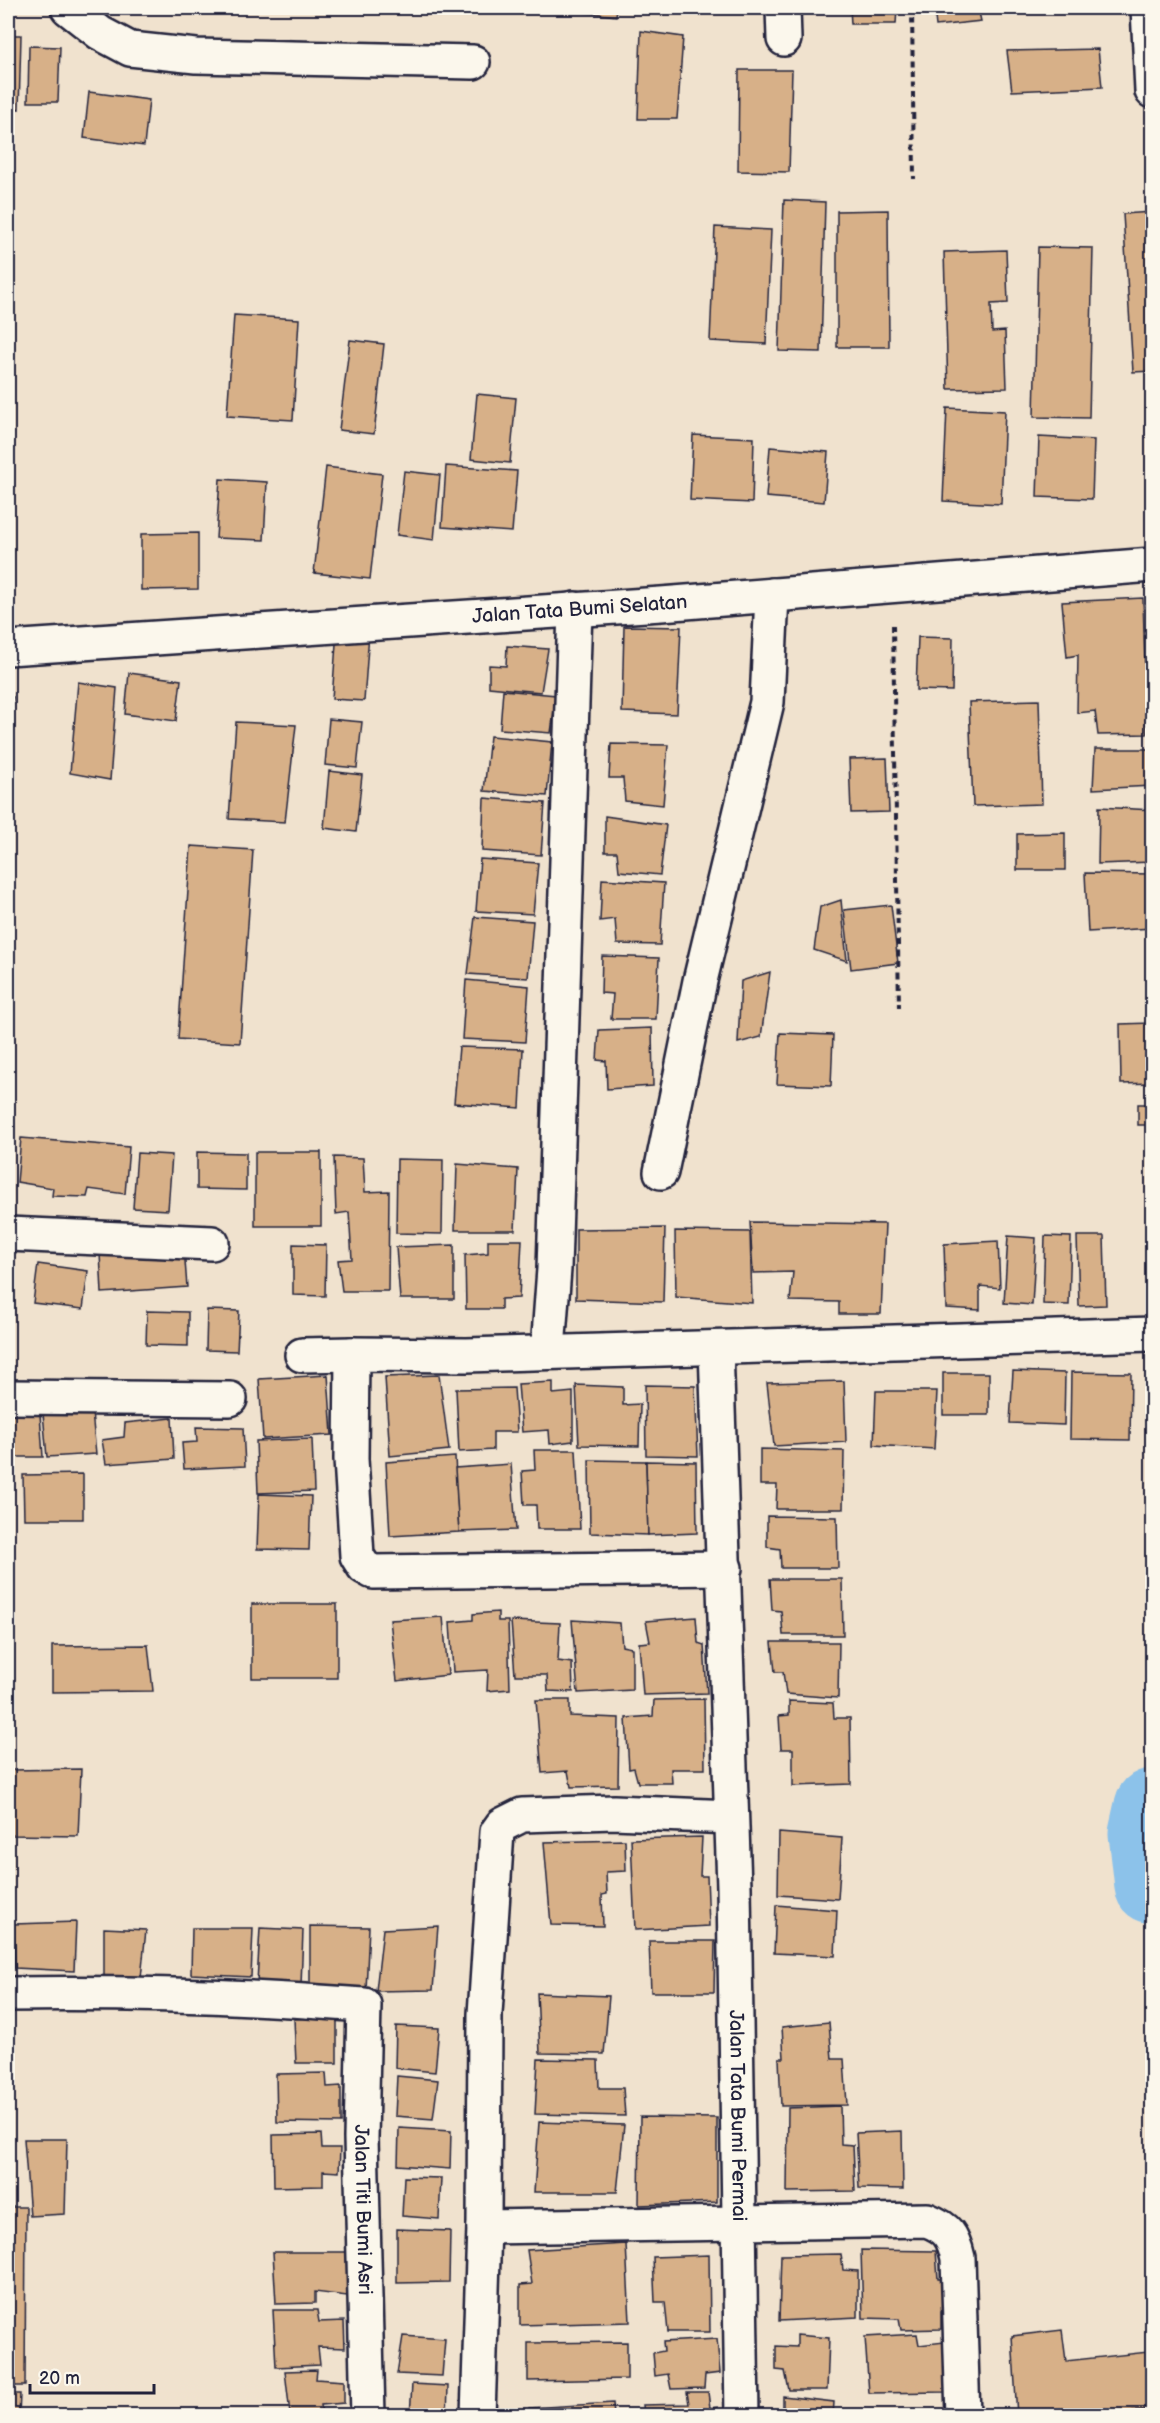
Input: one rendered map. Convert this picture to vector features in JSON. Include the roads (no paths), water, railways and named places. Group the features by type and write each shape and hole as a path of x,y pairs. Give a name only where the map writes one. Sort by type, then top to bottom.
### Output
{"street":[{"path":"68,8 100,33 130,49 196,56 473,62"},
{"path":"1148,8 1152,91"},
{"name":"Jalan Tata Bumi Selatan","path":"8,648 772,595 1152,565"},
{"path":"661,1172 700,981 767,702 772,595"},
{"path":"548,1350 554,1269 575,609"},
{"path":"8,1234 212,1243"},
{"path":"302,1355 467,1355 548,1350 716,1348 1152,1334"},
{"name":"Jalan Tata Bumi Permai","path":"716,1348 731,1817 742,2415"},
{"path":"352,1354 351,1459 357,1556 364,1567 373,1572 724,1568"},
{"path":"8,1397 230,1399"},
{"path":"478,2415 484,2227 485,2014 497,1832 502,1825 522,1815 614,1812 731,1817"},
{"name":"Jalan Titi Bumi Asri","path":"8,1994 89,1993 271,1998 364,2005 361,2138 368,2415"},
{"path":"484,2227 927,2220 942,2225 952,2236 958,2258 963,2415"}],"waterway":[{"path":"1152,1806 1146,1833 1152,1886"}]}
